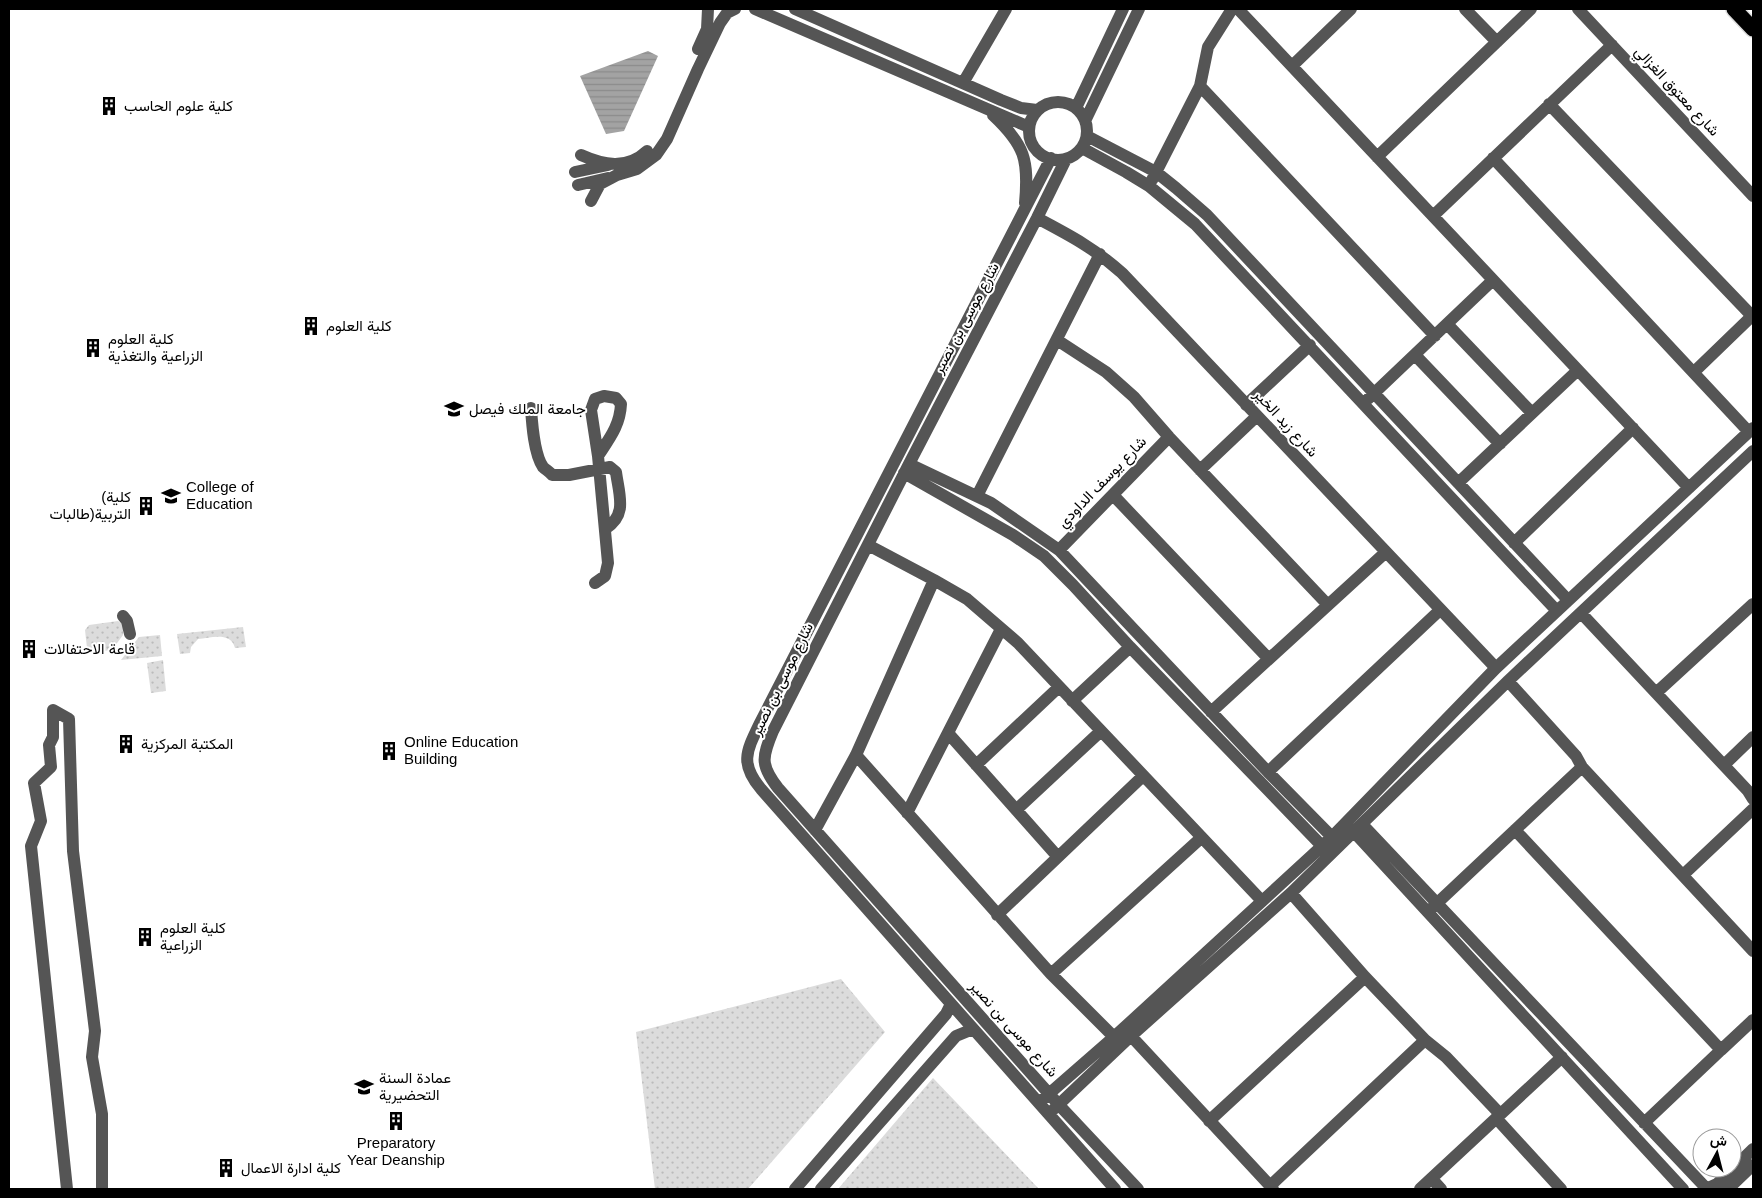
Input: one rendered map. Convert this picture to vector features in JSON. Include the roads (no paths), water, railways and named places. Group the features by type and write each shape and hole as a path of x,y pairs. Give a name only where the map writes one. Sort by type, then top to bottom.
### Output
{"highway":[{"path":"1734,9 1753,29"},
{"path":"1746,9 1753,17"}],"street":[{"path":"578,185 640,158 656,143 707,29 708,9"},
{"path":"575,172 637,169 656,155 667,139 720,23 727,13 735,9"},
{"path":"755,9 1029,127"},
{"path":"795,9 1021,108 1037,110"},
{"path":"963,83 1006,9"},
{"path":"1076,108 1123,9"},
{"path":"1086,120 1139,9"},
{"path":"1148,186 1200,86 1208,47 1232,9"},
{"path":"1238,9 1689,488"},
{"path":"1292,66 1351,9"},
{"path":"1465,9 1497,42"},
{"path":"1377,157 1531,9"},
{"name":"شارع معتوق الغزالي","path":"1578,9 1753,196"},
{"path":"1433,216 1612,45"},
{"path":"1200,86 1435,336"},
{"path":"1054,102 1063,102 1076,108 1086,120 1088,129 1085,142 1075,154 1066,159 1051,158 1039,153 1033,145 1029,127 1037,110 1054,102"},
{"path":"1549,104 1752,315 1694,372"},
{"path":"985,108 1008,130 1020,146 1025,160 1026,172 1024,211"},
{"path":"1085,142 1156,172 1206,215 1568,600"},
{"path":"1085,142 1148,186 1196,224 1557,611"},
{"path":"580,155 612,171"},
{"name":"شارع موسى بن نصير","path":"1051,158 759,725 749,746 747,767 752,778 761,789 1115,1189"},
{"path":"1038,1103 1114,1037 1332,837 1496,668 1751,430 1493,158"},
{"name":"شارع موسى بن نصير","path":"1066,159 906,468 773,731 763,759 768,775 815,830 1059,1105 1138,1189"},
{"path":"591,200 600,184 612,171"},
{"name":"شارع زيد الخير","path":"1037,218 1078,239 1100,254 1122,273 1496,668"},
{"path":"977,496 1100,254"},
{"path":"1364,403 1494,280"},
{"path":"1447,324 1532,413"},
{"path":"1057,340 1106,372 1134,397 1169,438 1328,605"},
{"path":"1246,404 1310,345"},
{"path":"1415,355 1500,444"},
{"path":"1458,483 1578,370"},
{"path":"531,408 534,442 542,466 552,475 568,475 610,467 616,472 621,510 614,523 605,529"},
{"path":"1200,470 1257,416"},
{"path":"1514,542 1632,428"},
{"name":"شارع يوسف الداودي","path":"1059,550 1169,438"},
{"path":"1049,1115 1131,1036 1291,893 1508,681 1753,451"},
{"path":"595,583 605,576 608,562 598,456"},
{"path":"906,468 977,496 1059,550 1268,772 1332,837"},
{"path":"906,468 1044,556 1322,846"},
{"path":"1113,495 1269,659"},
{"path":"868,545 967,599 1018,643 1262,901"},
{"path":"1211,712 1386,552"},
{"path":"815,830 856,755 934,580"},
{"path":"1656,693 1753,604"},
{"path":"1268,772 1440,610"},
{"path":"1581,613 1724,764 1753,799"},
{"path":"123,616 127,621 130,634"},
{"path":"1112,627 1122,618"},
{"path":"907,813 1001,629"},
{"path":"1072,701 1130,647"},
{"path":"1508,681 1576,756 1582,767 1753,951"},
{"path":"976,765 1059,687"},
{"path":"67,1189 31,846 41,821 34,784 51,767 49,745 53,737 53,710 69,719 73,851 95,1032 92,1057 102,1114 102,1189"},
{"path":"1016,810 1101,731"},
{"path":"948,733 1058,857"},
{"path":"1724,764 1753,737"},
{"path":"856,755 1050,974 1114,1037"},
{"path":"1433,908 1582,767"},
{"path":"997,915 1143,776"},
{"path":"1683,875 1753,809"},
{"path":"1357,827 1433,908 1644,1123 1706,1189 1717,1184 1753,1149"},
{"path":"1515,830 1721,1050"},
{"path":"1050,974 1201,838"},
{"path":"1291,893 1365,977 1425,1040 1446,1057 1561,1189"},
{"path":"1433,908 1562,1057 1684,1189"},
{"path":"1209,1121 1365,977"},
{"path":"795,1189 946,1014 951,1004"},
{"path":"1644,1123 1753,1020"},
{"path":"821,1189 956,1036 973,1029"},
{"path":"1131,1036 1271,1188 1425,1040"},
{"path":"1420,1189 1562,1057"},
{"path":"1728,1189 1753,1165"},
{"path":"1432,1179 1441,1189"}],"place":[{"name":"كلية علوم الحاسب","path":"109,106"},
{"name":"كلية العلوم","path":"311,326"},
{"name":"كلية العلوم الزراعية والتغذية","path":"93,348"},
{"name":"جامعة الملك فيصل","path":"454,409"},
{"name":"College of Education","path":"171,496"},
{"name":"(كلية التربية(طالبات","path":"146,506"},
{"name":"قاعة الاحتفالات","path":"29,649"},
{"name":"المكتبة المركزية","path":"126,744"},
{"name":"Online Education Building","path":"389,751"},
{"name":"كلية العلوم الزراعية","path":"145,937"},
{"name":"عمادة السنة التحضيرية","path":"364,1087"},
{"name":"Preparatory Year Deanship","path":"396,1121"},
{"name":"كلية ادارة الاعمال","path":"226,1168"}]}
